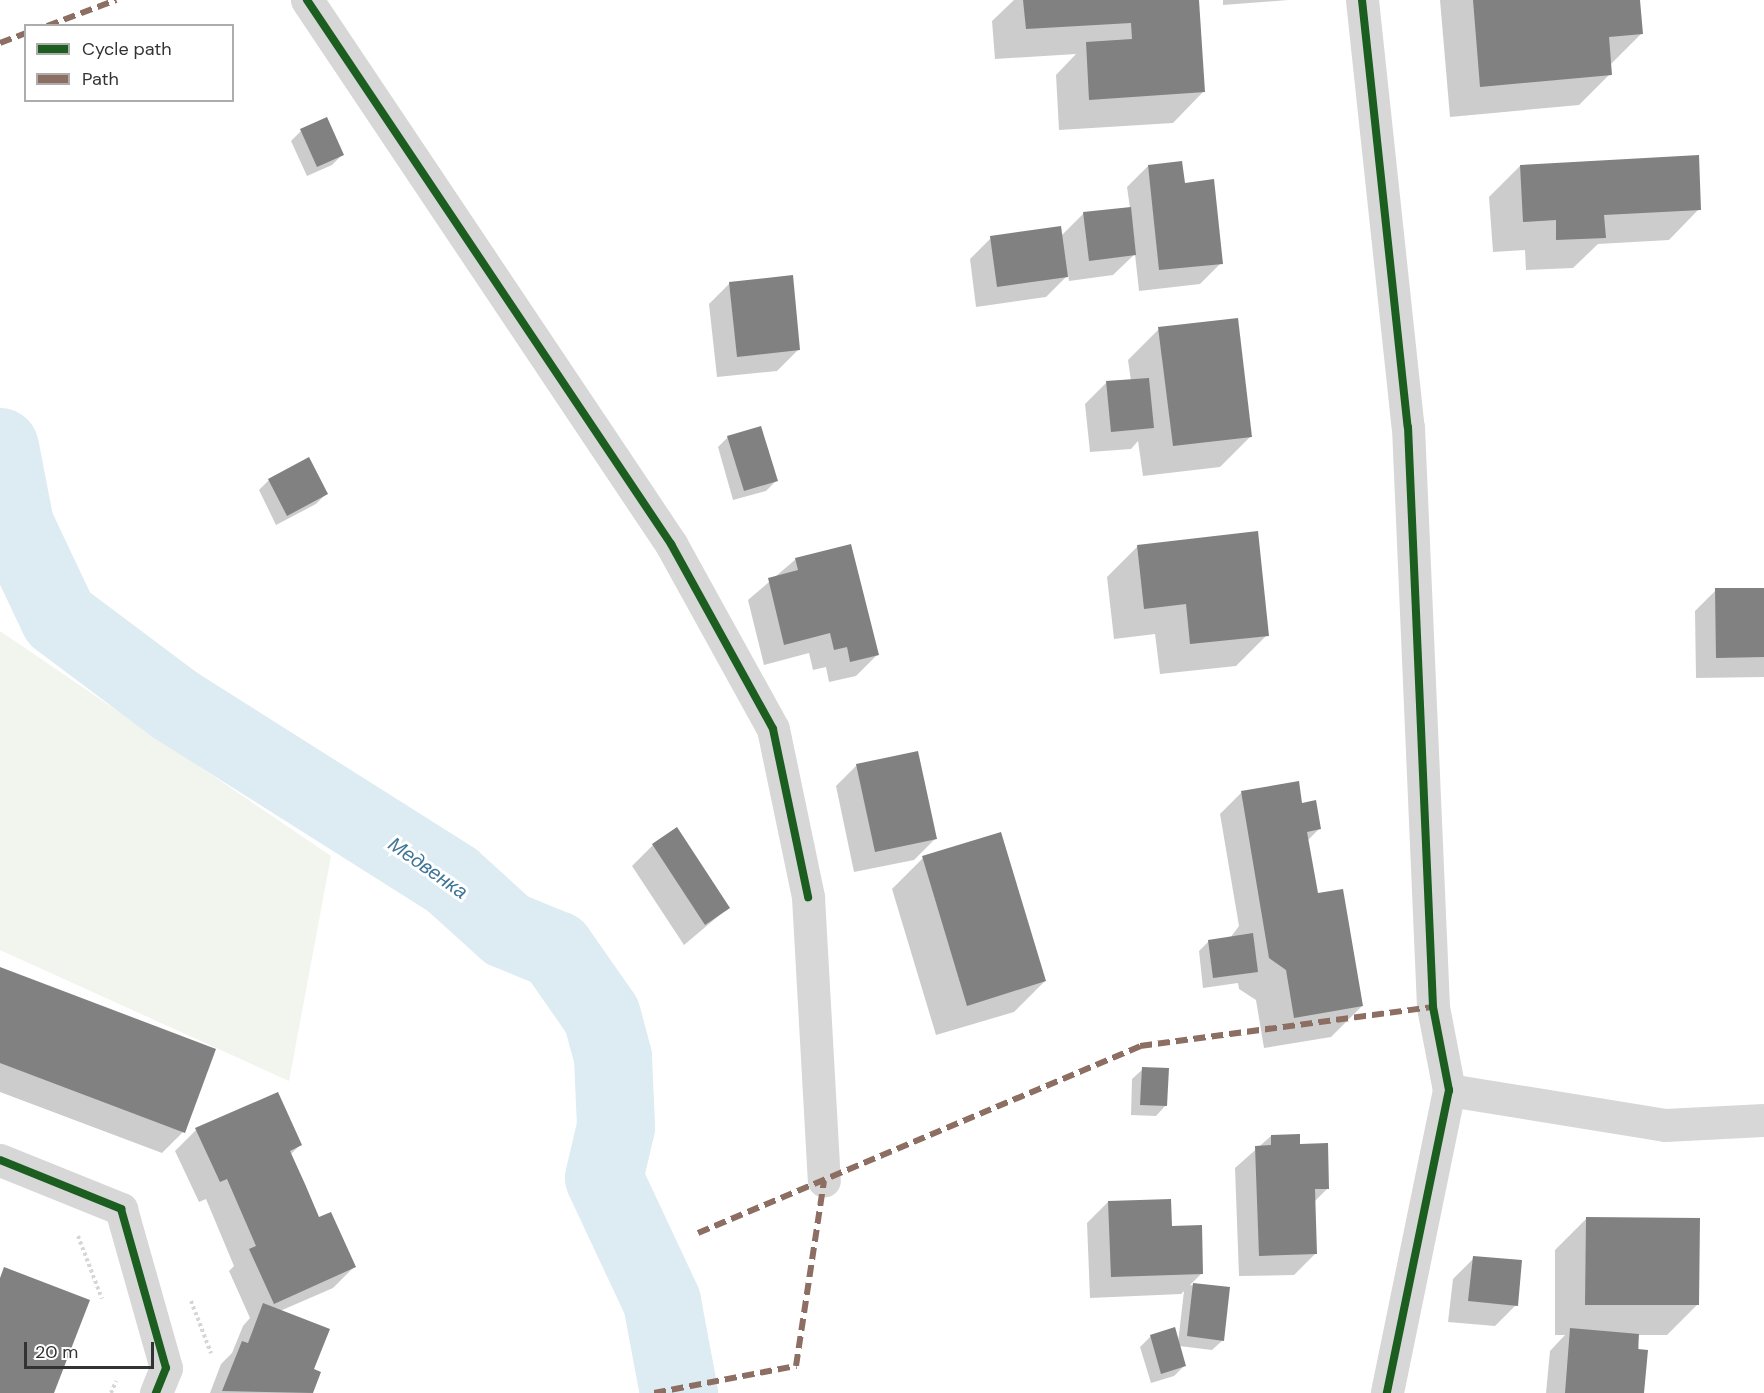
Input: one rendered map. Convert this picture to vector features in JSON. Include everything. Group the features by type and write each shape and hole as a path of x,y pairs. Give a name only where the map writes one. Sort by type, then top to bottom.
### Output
{"street":[{"path":"307,0 671,544 773,729 808,897 824,1181"},
{"path":"1362,0 1408,427 1433,1007 1449,1090 1387,1393"},
{"path":"1449,1090 1665,1125 1764,1120"},
{"path":"0,1160 121,1209 166,1368 156,1393"}],"path":[{"path":"75,1226 104,1303"},
{"path":"111,1393 118,1376"}],"shaded area":[{"path":"0,631 331,856 289,1081 0,950"}],"building":[{"path":"1023,0 1199,0 1205,92 1089,100 1086,42 1132,39 1131,23 1026,29"},
{"path":"1473,0 1640,0 1643,34 1609,37 1612,75 1480,87"},
{"path":"327,117 344,155 317,167 300,129"},
{"path":"1699,155 1701,210 1604,215 1606,238 1556,240 1556,220 1523,222 1520,165"},
{"path":"1182,161 1185,183 1214,179 1223,264 1159,270 1148,165"},
{"path":"1131,207 1136,255 1089,261 1083,212"},
{"path":"1061,226 1068,277 997,287 990,236"},
{"path":"793,275 800,350 737,357 729,282"},
{"path":"1238,318 1252,437 1173,446 1158,327"},
{"path":"1149,378 1154,428 1111,432 1106,381"},
{"path":"761,426 778,481 744,491 727,436"},
{"path":"309,457 328,494 287,516 268,479"},
{"path":"1258,531 1269,636 1190,644 1186,604 1144,609 1137,545"},
{"path":"851,544 879,655 850,662 847,647 834,650 830,633 784,645 768,578 798,570 795,558"},
{"path":"1715,588 1764,588 1764,657 1716,658"},
{"path":"918,751 937,839 875,852 856,764"},
{"path":"1299,781 1302,803 1316,800 1321,829 1307,832 1318,893 1343,889 1363,1006 1294,1018 1286,970 1269,958 1241,791"},
{"path":"677,827 730,908 705,925 652,844"},
{"path":"1001,832 1046,981 967,1006 922,856"},
{"path":"1253,933 1258,972 1213,978 1208,940"},
{"path":"0,967 216,1049 185,1133 0,1063"},
{"path":"1142,1067 1169,1068 1167,1106 1140,1105"},
{"path":"278,1092 302,1145 290,1151 319,1217 331,1212 356,1267 274,1304 249,1249 256,1246 227,1179 220,1182 195,1128"},
{"path":"1300,1134 1300,1144 1328,1143 1329,1189 1315,1189 1317,1254 1259,1256 1255,1146 1271,1145 1271,1135"},
{"path":"1171,1199 1172,1226 1202,1225 1203,1274 1111,1277 1108,1201"},
{"path":"1586,1217 1700,1218 1699,1305 1585,1305"},
{"path":"1473,1256 1522,1260 1518,1306 1468,1301"},
{"path":"4,1267 90,1300 54,1393 0,1393 0,1278"},
{"path":"1193,1283 1230,1287 1224,1341 1187,1336"},
{"path":"263,1303 330,1329 314,1369 321,1372 313,1393 222,1391 242,1341 248,1343"},
{"path":"1175,1327 1186,1366 1161,1374 1150,1335"},
{"path":"1570,1328 1639,1334 1638,1349 1648,1350 1644,1393 1565,1393"}],"waterway":[{"name":"Медвенка","path":"0,447 15,525 59,618 175,705 453,881 507,930 556,950 602,1016 613,1057 616,1127 604,1178 662,1302 679,1393"}],"marked path":[{"path":"52,24 116,0"},
{"path":"0,43 24,34"},
{"path":"698,1233 1140,1046 1433,1007"},
{"path":"654,1393 796,1366 824,1181"}],"cycle path":[{"path":"307,0 671,544 773,729 808,897"},
{"path":"1362,0 1408,427 1433,1007 1449,1090 1387,1393"},
{"path":"0,1160 121,1209 166,1368 156,1393"}]}
